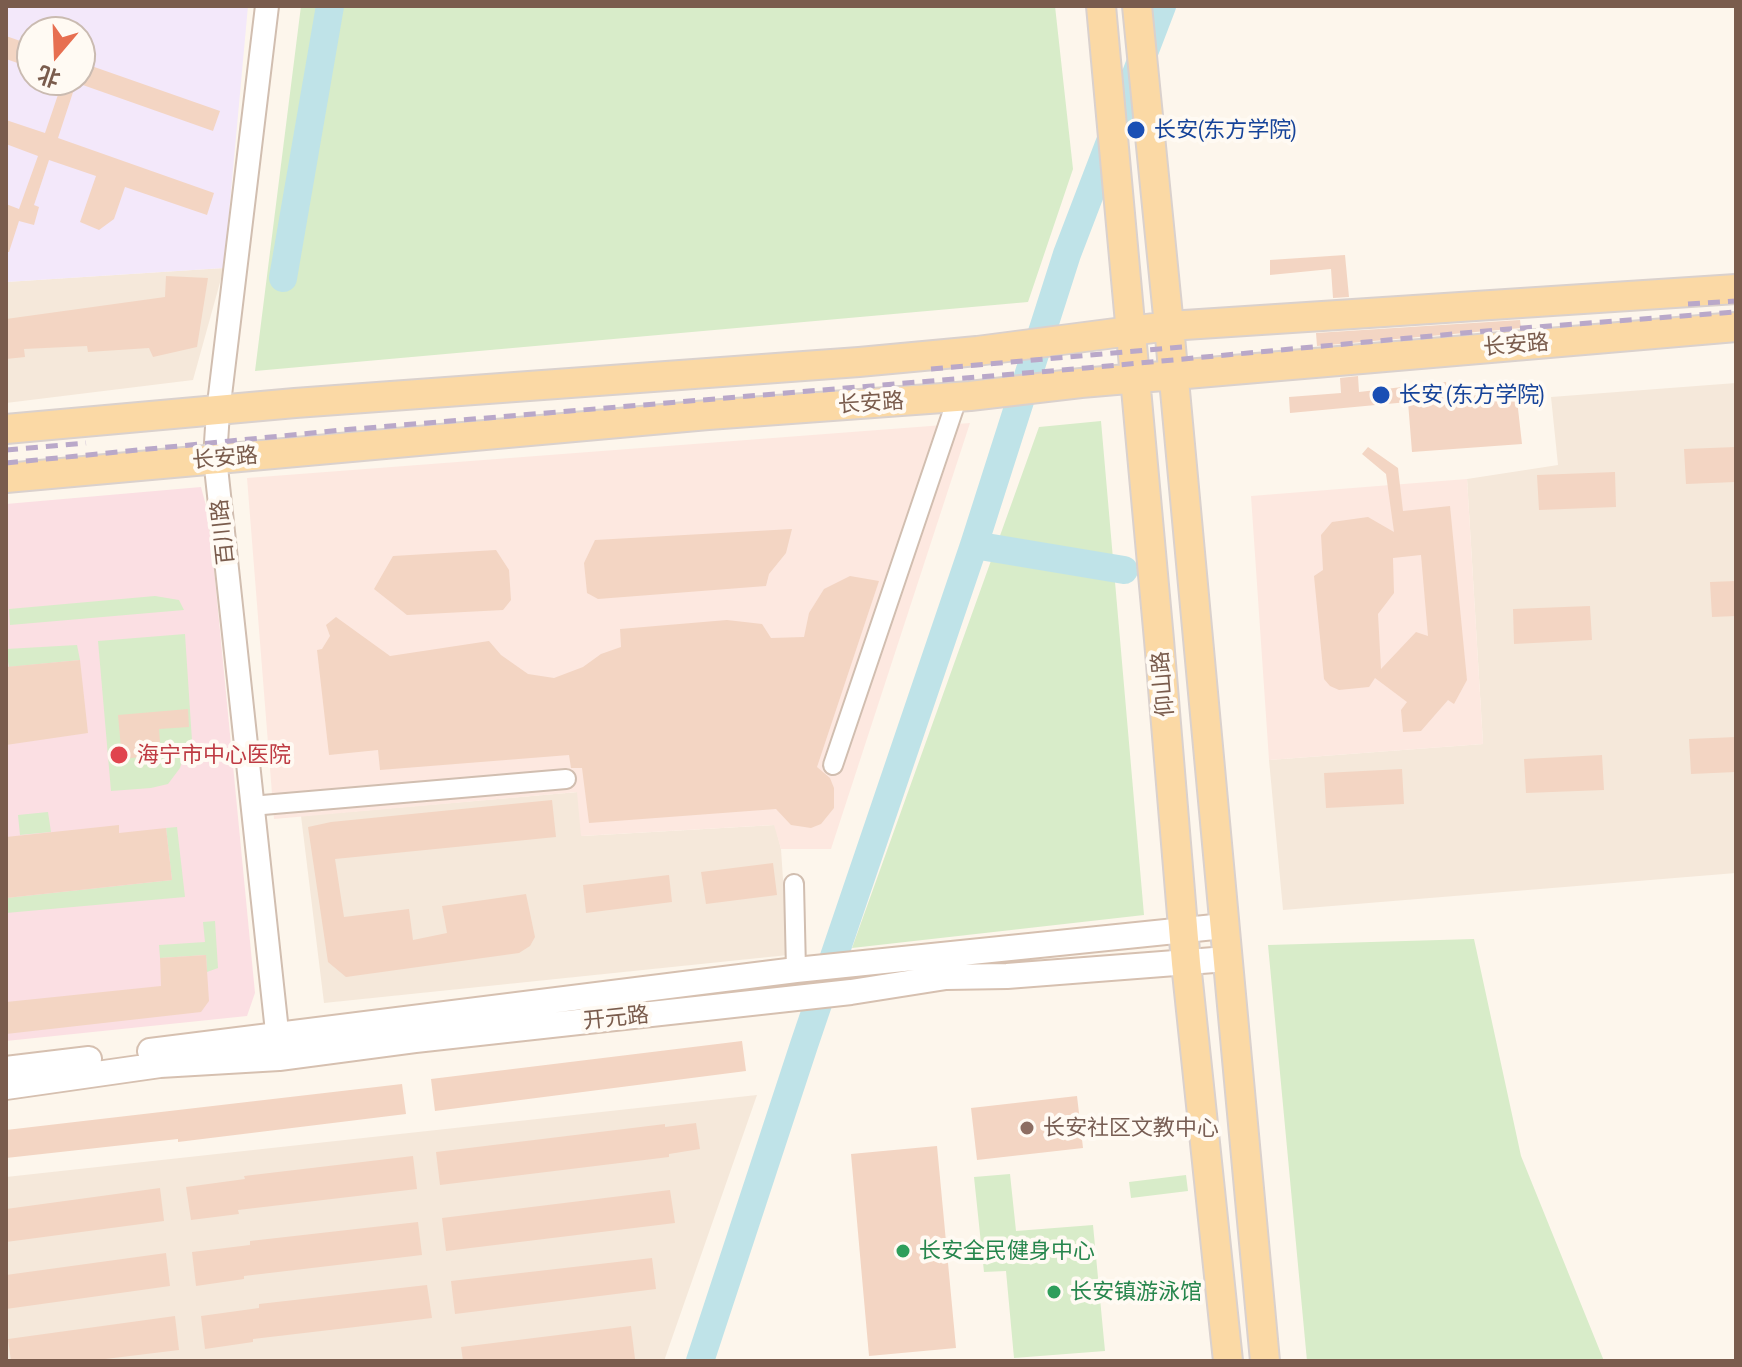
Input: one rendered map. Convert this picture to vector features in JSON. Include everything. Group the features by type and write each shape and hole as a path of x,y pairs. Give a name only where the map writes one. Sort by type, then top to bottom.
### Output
{"main road":[{"name":"仰山路","path":"1101,6 1186,963 1228,1361"},
{"name":"仰山路","path":"1137,6 1265,1361"},
{"name":"长安路","path":"6,429 295,403 977,351 1089,338 1131,329 1736,289"},
{"name":"长安路","path":"6,478 1736,327"},
{"path":"1183,929 1224,926"},
{"name":"开元路","path":"6,1087 804,969 1183,929"},
{"name":"开元路","path":"6,1069 278,1047 851,992 946,977 1007,976 1227,959"}],"street":[{"name":"百川路","path":"267,6 215,458 278,1047"},
{"path":"833,765 964,396"},
{"path":"251,806 566,779"},
{"path":"794,884 804,969"}],"shaded area":[{"path":"6,6 248,6 224,268 6,282"},
{"path":"224,268 193,380 6,403 6,282"},
{"path":"1736,383 1736,873 1283,910 1269,760 1483,744 1467,479 1558,465 1551,397"},
{"path":"970,423 831,849 781,849 774,825 581,836 577,792 274,819 247,478"},
{"path":"1467,479 1483,744 1269,760 1251,496"},
{"name":"海宁市中心医院","path":"201,487 209,517 255,993 247,1016 6,1041 6,504"},
{"path":"578,792 582,836 775,825 781,849 788,955 324,1003 301,816"},
{"path":"757,1095 664,1361 6,1361 6,1177"}],"green space":[{"path":"301,6 1055,6 1073,169 1028,302 255,371"},
{"path":"1101,421 1144,915 852,948 1039,427"},
{"path":"155,596 179,600 184,610 10,625 9,609"},
{"path":"185,634 193,756 183,758 168,784 111,791 98,641"},
{"path":"77,645 80,660 9,667 6,649"},
{"path":"48,812 51,832 20,835 18,815"},
{"path":"177,827 185,897 6,913 6,898 172,880 166,828"},
{"path":"215,921 218,968 207,972 206,955 160,958 159,945 205,942 203,922"},
{"path":"1474,939 1521,1156 1604,1361 1307,1361 1268,945"},
{"name":"长安镇游泳馆","path":"1010,1174 1016,1231 1093,1225 1105,1351 1014,1358 1006,1271 984,1272 974,1177"},
{"path":"1186,1175 1188,1191 1131,1198 1129,1182"}],"building":[{"path":"6,36 16,39 16,62 6,59"},
{"path":"96,68 220,111 213,131 96,90"},
{"path":"58,96 72,96 58,138 214,193 207,215 125,187 114,219 99,230 80,222 96,176 49,160 34,205 39,207 34,225 19,221 9,252 6,252 6,204 19,209 38,156 6,144 6,120 45,133"},
{"path":"1345,255 1349,297 1333,298 1331,269 1270,275 1270,260"},
{"path":"166,276 208,278 197,347 153,357 149,348 88,352 87,346 24,349 25,357 6,359 6,319 165,297"},
{"path":"1520,320 1521,328 1317,346 1316,333"},
{"path":"1358,376 1359,392 1446,382 1448,398 1516,391 1522,444 1412,452 1408,402 1290,413 1289,397 1341,393 1340,378"},
{"path":"1368,447 1398,468 1403,511 1450,506 1467,680 1454,704 1448,700 1421,731 1403,732 1401,710 1407,702 1375,678 1369,687 1339,690 1324,679 1314,576 1323,570 1321,535 1332,522 1368,517 1394,532 1386,474 1362,454","holes":["1421,555 1428,636 1416,632 1381,669 1378,614 1394,593 1393,558"]},
{"path":"1736,447 1736,482 1686,484 1684,449"},
{"path":"1615,472 1616,507 1539,510 1537,475"},
{"path":"792,529 786,553 769,574 766,586 598,599 587,593 584,563 595,540"},
{"path":"496,550 509,570 511,600 503,610 407,615 374,589 393,556"},
{"path":"850,576 879,581 817,767 830,778 834,788 834,808 821,824 811,828 791,825 776,809 589,823 582,768 571,768 569,755 380,770 378,750 329,755 317,650 322,649 330,636 326,625 336,617 390,656 489,641 501,655 528,674 554,678 621,647 620,629 727,620 762,624 771,638 804,637 809,613 824,589"},
{"path":"1736,581 1736,616 1712,617 1710,582"},
{"path":"1590,606 1592,640 1514,644 1513,609"},
{"path":"80,660 88,733 6,745 6,667"},
{"path":"188,709 189,727 159,729 161,755 122,759 118,715"},
{"path":"1736,737 1736,772 1691,774 1689,739"},
{"path":"1602,755 1604,790 1526,793 1524,759"},
{"path":"1402,769 1404,804 1326,808 1324,773"},
{"path":"552,800 556,837 335,859 344,917 409,909 413,940 447,933 442,906 526,894 535,937 530,946 519,953 346,977 328,962 308,827 331,822"},
{"path":"119,825 119,833 166,828 172,880 6,898 6,837"},
{"path":"773,863 777,895 706,904 701,872"},
{"path":"669,875 672,902 586,913 583,885"},
{"path":"206,955 209,1001 201,1012 6,1034 6,1002 161,986 160,958"},
{"path":"742,1041 746,1071 435,1111 431,1079"},
{"path":"402,1084 406,1114 178,1142 178,1139 6,1158 6,1130"},
{"name":"长安社区文教中心","path":"1077,1096 1083,1148 977,1160 971,1108"},
{"path":"696,1123 700,1149 669,1154 669,1157 440,1185 436,1152 665,1124 665,1127"},
{"name":"长安全民健身中心","path":"937,1146 956,1348 869,1356 851,1154"},
{"path":"413,1156 417,1189 238,1210 239,1214 191,1220 186,1187 245,1179 244,1176"},
{"path":"160,1188 164,1221 6,1242 6,1209"},
{"path":"670,1190 675,1223 446,1251 442,1218"},
{"path":"418,1222 422,1255 244,1276 244,1279 196,1286 192,1252 250,1245 250,1241"},
{"path":"166,1253 170,1286 6,1309 6,1275"},
{"path":"652,1258 656,1289 455,1314 451,1281"},
{"path":"427,1285 432,1318 253,1339 253,1342 205,1349 201,1316 259,1308 259,1304"},
{"path":"175,1316 179,1350 89,1361 11,1361 8,1339"},
{"path":"631,1326 635,1359 463,1361 461,1347"}],"waterway":[{"path":"283,278 330,6"},
{"path":"700,1361 974,545 1067,254 1162,6"},
{"path":"974,545 1124,570"}],"railway":[{"path":"1688,304 1736,301"},
{"path":"6,463 342,430 1736,312"},
{"path":"931,369 1182,347"},
{"path":"6,450 86,443"}],"place":[{"name":"长安(东方学院)","path":"1136,130"},
{"name":"长安 (东方学院)","path":"1381,395"},
{"name":"海宁市中心医院","path":"119,755"},
{"name":"长安社区文教中心","path":"1027,1128"},
{"name":"长安全民健身中心","path":"903,1251"},
{"name":"长安镇游泳馆","path":"1054,1292"}]}
